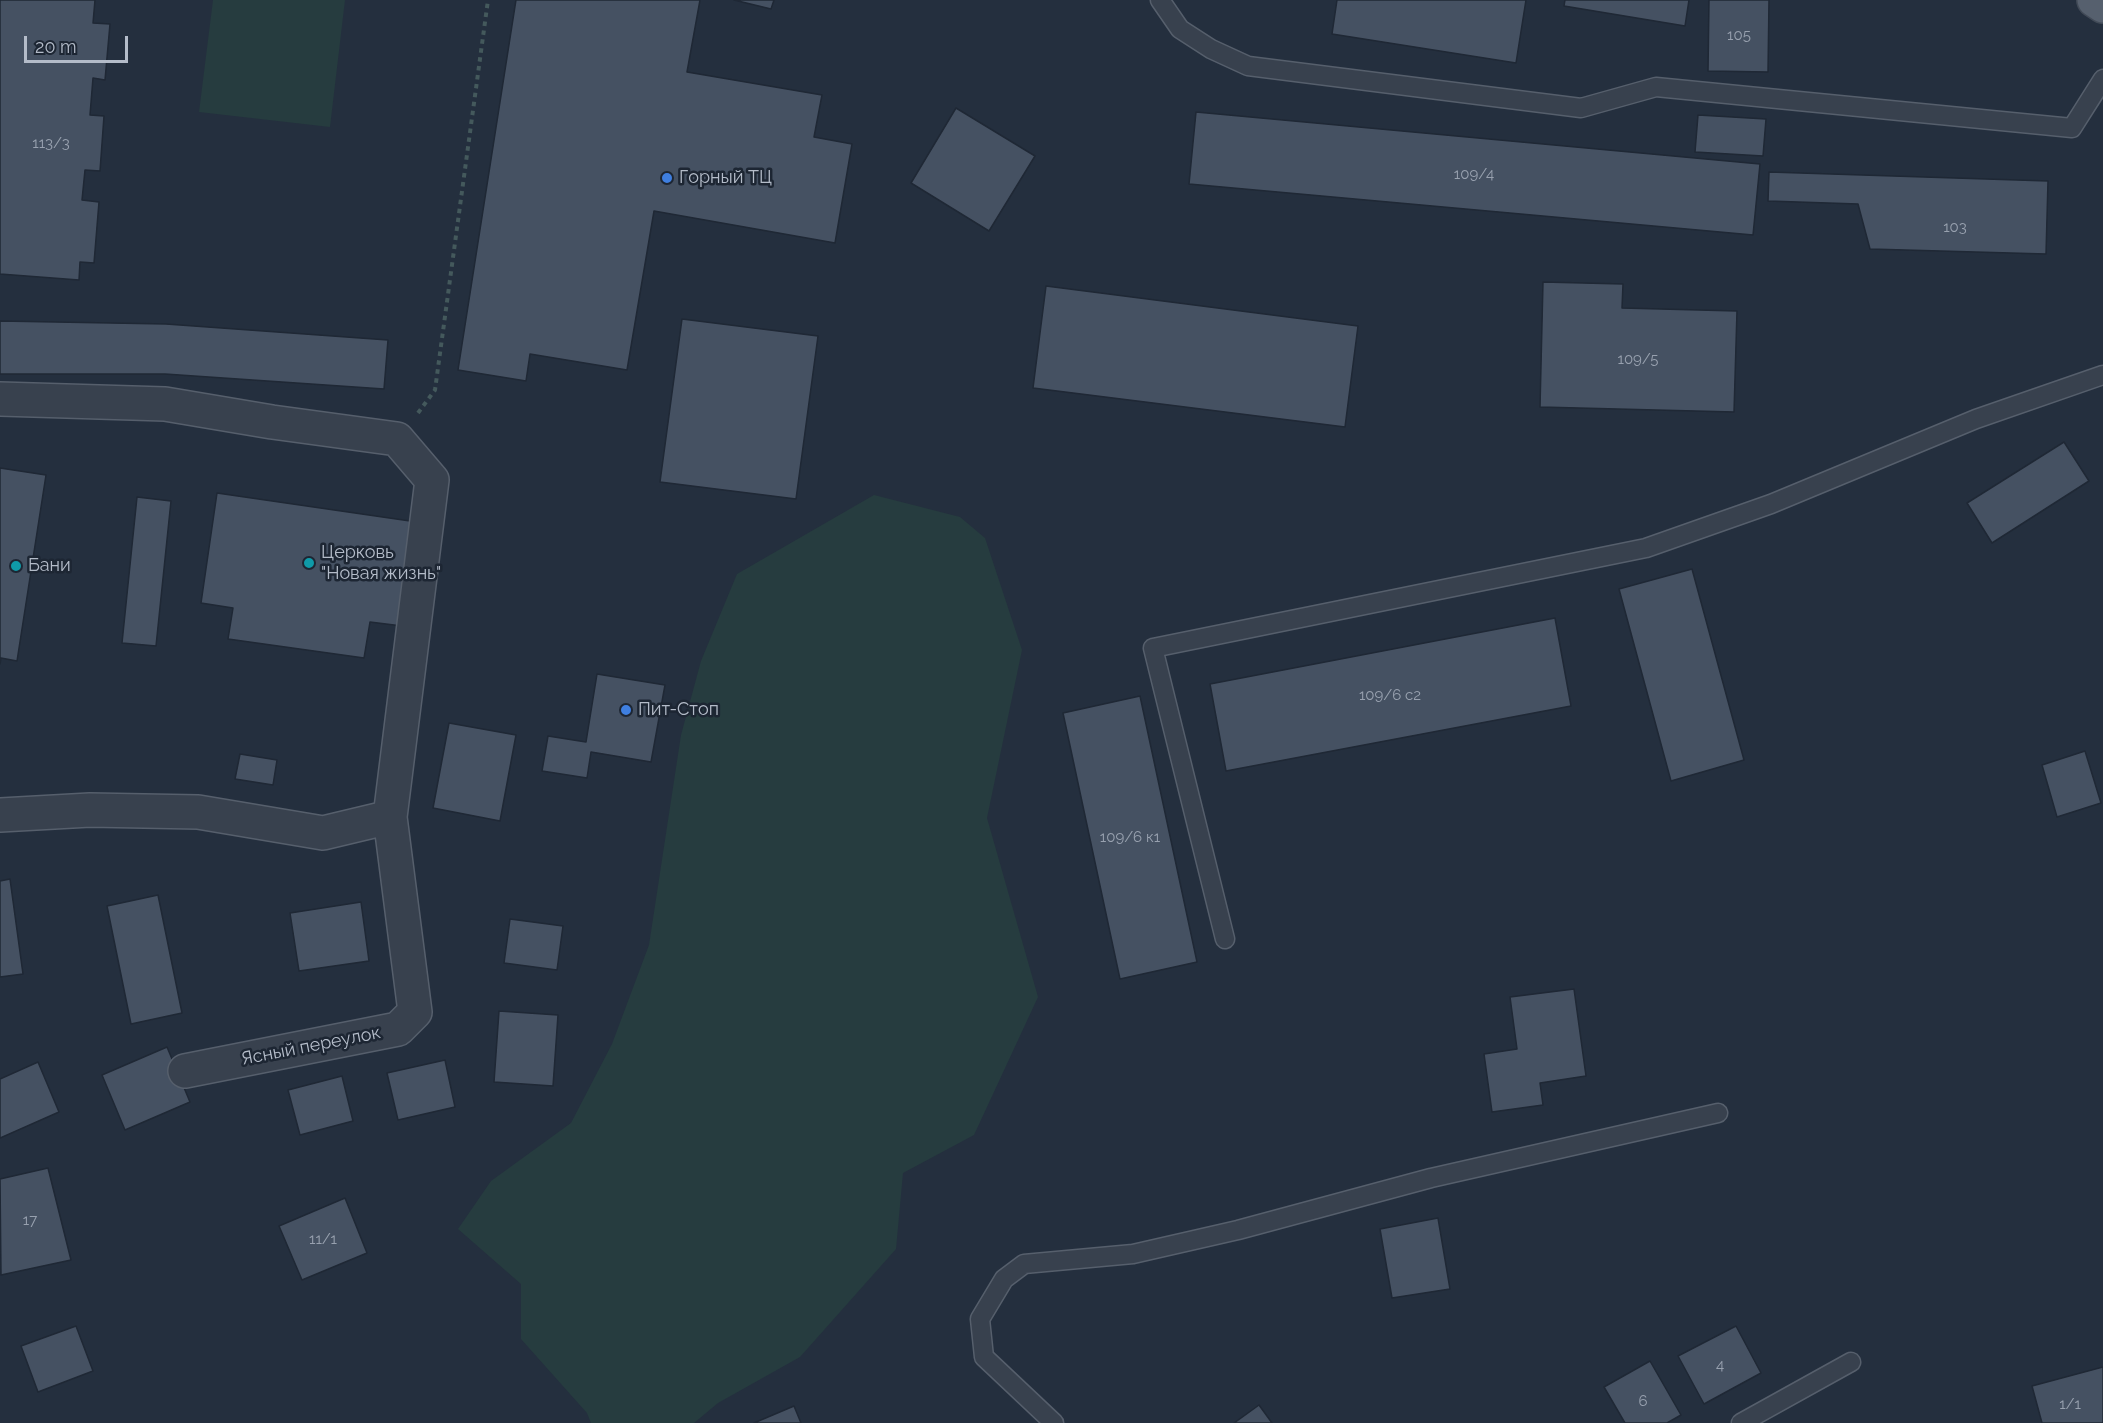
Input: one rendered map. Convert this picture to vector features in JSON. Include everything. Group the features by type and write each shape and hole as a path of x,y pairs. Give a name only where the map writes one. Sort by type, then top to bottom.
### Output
{"main road":[{"path":"2094,0 2103,6"}],"street":[{"path":"0,399 165,404 397,439 432,480 390,817 323,833 198,812 90,810 0,815"},
{"name":"Ясный переулок","path":"185,1071 398,1029 415,1012 390,817"}],"lane":[{"path":"1160,0 1180,29 1211,49 1248,66 1581,108 1656,87 2072,128 2103,79"},
{"path":"1225,939 1153,648 1646,548 1772,504 1976,419 2103,375"},
{"path":"1054,1423 984,1357 980,1319 1004,1279 1024,1264 1133,1254 1238,1230 1431,1178 1718,1113"},
{"path":"1741,1423 1851,1362"}],"path":[{"path":"397,439 435,390 488,0"}],"green space":[{"path":"213,0 345,0 330,127 199,112"},
{"path":"874,495 960,517 985,538 1022,650 987,818 1038,997 974,1135 903,1173 896,1249 800,1357 718,1403 694,1423 591,1423 587,1413 521,1339 521,1284 458,1229 491,1181 571,1123 612,1044 649,945 681,735 701,661 737,574"}],"building":[{"path":"0,0 95,0 93,23 110,24 105,80 93,78 90,115 104,116 100,171 85,170 82,200 99,202 94,263 80,262 79,280 0,274"},
{"name":"Горный ТЦ","path":"516,0 700,0 687,72 822,95 814,137 852,144 835,243 654,211 627,370 530,354 526,381 458,370"},
{"path":"734,0 774,0 771,9"},
{"path":"1337,0 1526,0 1516,63 1332,34"},
{"path":"1565,0 1689,0 1685,26 1564,6"},
{"path":"1709,0 1769,0 1768,72 1708,71"},
{"path":"956,108 1035,156 989,231 911,183"},
{"path":"1196,112 1760,164 1753,235 1189,184"},
{"path":"1698,115 1766,119 1763,156 1695,152"},
{"path":"1769,172 2048,181 2046,254 1870,249 1858,204 1768,201"},
{"path":"1543,282 1623,284 1622,308 1737,311 1734,412 1540,407"},
{"path":"1046,286 1358,326 1345,427 1033,388"},
{"path":"682,319 818,336 796,499 660,482"},
{"path":"0,321 166,324 388,340 384,389 165,374 0,374"},
{"path":"2064,442 2089,481 1992,543 1967,503"},
{"name":"Бани","path":"0,468 46,475 17,661 1,658 0,664"},
{"name":"Церковь \"Новая жизнь\"","path":"217,493 417,522 402,626 370,622 364,658 228,639 233,608 201,603"},
{"path":"137,497 171,501 156,646 122,643"},
{"path":"1692,569 1744,760 1671,781 1619,589"},
{"path":"1555,618 1571,706 1226,771 1210,684"},
{"name":"Пит-Стоп","path":"597,674 665,685 651,762 591,752 587,778 542,771 548,736 586,742"},
{"path":"1140,696 1197,962 1120,979 1063,713"},
{"path":"449,723 516,735 500,821 433,808"},
{"path":"2085,751 2101,803 2057,817 2042,765"},
{"path":"240,754 277,760 273,785 235,779"},
{"path":"10,879 23,974 0,977 0,881"},
{"path":"158,895 182,1013 131,1024 107,906"},
{"path":"361,902 369,961 299,971 290,913"},
{"path":"510,919 563,926 557,970 504,963"},
{"path":"1574,989 1586,1076 1540,1083 1543,1105 1492,1112 1484,1054 1517,1049 1510,997"},
{"path":"499,1011 558,1015 553,1086 494,1082"},
{"path":"167,1047 190,1102 125,1130 102,1075"},
{"path":"445,1060 455,1107 398,1120 387,1073"},
{"path":"38,1062 59,1112 0,1138 0,1079"},
{"path":"342,1076 353,1121 300,1135 288,1090"},
{"path":"48,1168 71,1260 1,1275 0,1179"},
{"path":"345,1198 367,1253 302,1280 279,1226"},
{"path":"1438,1218 1450,1289 1392,1298 1380,1229"},
{"path":"76,1326 93,1371 38,1392 21,1346"},
{"path":"1736,1326 1761,1373 1704,1404 1678,1356"},
{"path":"1650,1361 1681,1415 1667,1423 1625,1423 1604,1387"},
{"path":"2103,1367 2103,1423 2042,1423 2032,1386"},
{"path":"1259,1405 1272,1423 1234,1423"},
{"path":"794,1406 801,1423 754,1423"}],"place":[{"name":"Горный ТЦ","path":"667,178"},
{"name":"Церковь \"Новая жизнь\"","path":"309,563"},
{"name":"Бани","path":"16,566"},
{"name":"Пит-Стоп","path":"626,710"}]}
